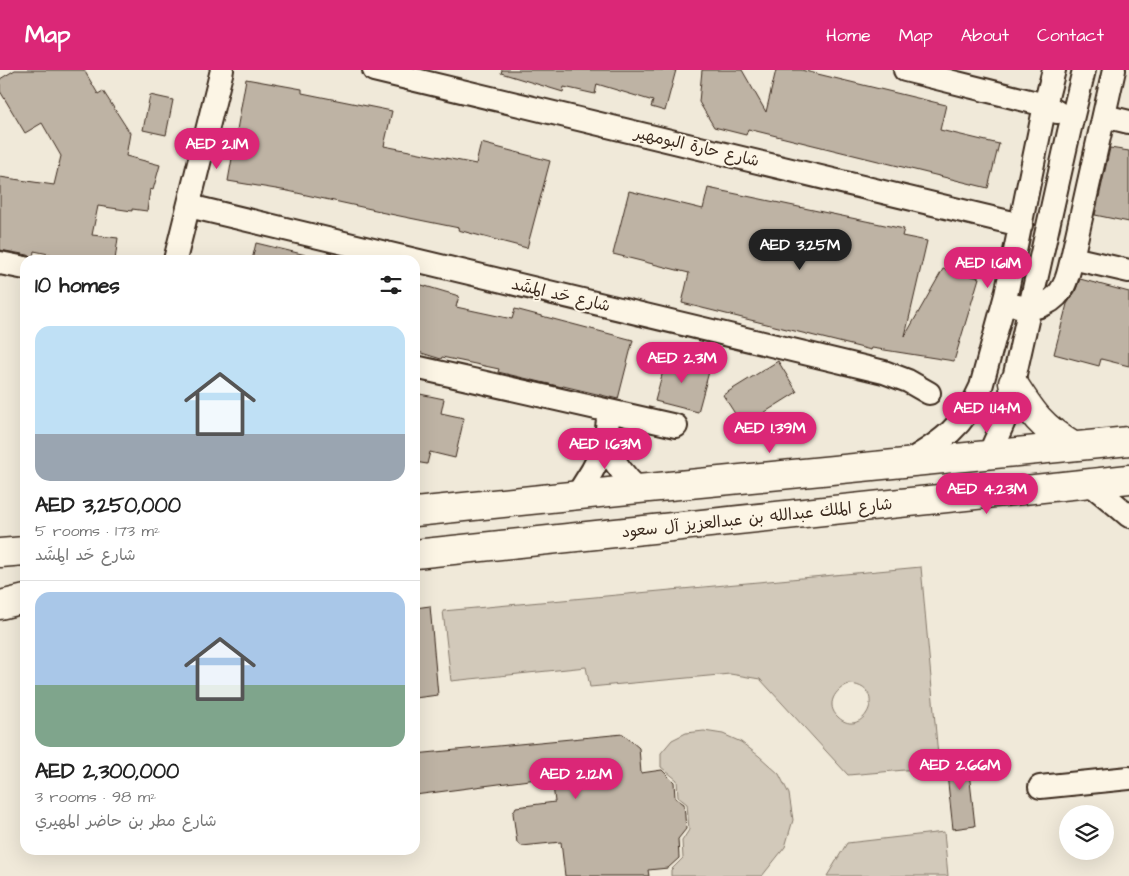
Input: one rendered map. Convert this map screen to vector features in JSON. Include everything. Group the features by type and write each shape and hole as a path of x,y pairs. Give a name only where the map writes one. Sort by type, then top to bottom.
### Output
{"main road":[{"path":"1013,383 1033,414 1043,425 1073,446"},
{"path":"420,511 638,488 1129,441"},
{"path":"881,505 932,489 958,478 969,472 989,455"},
{"name":"شارع الملك عبدالله بن عبدالعزيز آل سعود","path":"420,553 1129,479"},
{"path":"0,553 20,551"},
{"path":"0,605 20,600"}],"street":[{"path":"176,255 222,70"},
{"name":"شارع حارة البومهير","path":"374,70 1021,225"},
{"path":"905,70 937,74 1045,104 1057,112 1069,132"},
{"path":"906,463 932,448 964,418 976,399 986,373 1006,295 1045,104 1054,70"},
{"path":"989,455 1004,421 1084,70"},
{"path":"1006,295 1018,306 1029,308 1046,303 1054,298 1065,284 1114,70"},
{"path":"1104,116 1129,122"},
{"name":"شارع حَد المِشَد","path":"189,206 394,255"},
{"path":"1072,258 1129,272"},
{"name":"شارع حَد المِشَد","path":"420,261 884,372 908,381 929,393"},
{"path":"0,263 20,267"},
{"path":"420,368 676,426"},
{"path":"577,495 605,446 608,411"},
{"path":"605,446 619,469 638,488"},
{"path":"1089,484 1129,516"},
{"path":"1040,787 1129,778"}],"shaded area":[{"path":"921,567 939,767 848,775 760,679 730,674 590,687 586,667 451,681 443,611","holes":["849,684 861,687 868,693 870,702 868,710 863,718 856,722 847,723 834,712 832,707 833,698 836,693"]},
{"path":"704,731 723,734 741,742 779,774 789,794 793,820 785,847 762,876 671,876 671,870 683,858 682,841 689,830 687,804 678,797 677,780 661,767 661,753 672,740 686,733"},
{"path":"944,832 948,876 827,876 847,843"}],"building":[{"path":"15,70 84,70 98,94 103,91 130,133 126,156 160,165 153,190 150,189 147,211 132,209 132,211 98,206 92,235 118,238 116,255 54,255 34,251 33,255 28,255 0,250 0,177 54,185 61,156 42,123 25,133 0,91 0,79"},
{"path":"502,70 676,70 665,111 651,107 653,101 597,84 595,94 564,87 563,92 501,73"},
{"path":"702,70 742,70 766,112 776,70 801,70 946,105 940,130 999,144 988,188 748,129 746,135 714,127 699,102"},
{"path":"246,79 302,89 302,93 392,111 384,146 476,164 481,143 550,161 527,248 458,230 459,228 288,191 228,181"},
{"path":"150,95 173,100 166,135 143,130"},
{"path":"1110,148 1129,151 1129,222 1095,215"},
{"path":"708,188 904,229 902,236 927,241 905,336 943,269 979,278 954,361 872,348 871,350 682,303 689,273 613,254 629,191 703,209"},
{"path":"256,243 306,255 253,255"},
{"path":"1080,279 1129,292 1129,366 1101,359 1099,366 1054,354 1067,304 1075,292"},
{"path":"420,284 459,296 456,307 512,319 515,309 633,340 618,399 498,372 499,369 442,357 441,359 420,353"},
{"path":"667,356 710,368 698,412 655,401"},
{"path":"778,361 797,392 743,426 723,395"},
{"path":"420,394 444,399 441,413 464,418 455,458 430,452 427,464 420,463"},
{"path":"430,606 438,695 420,697 420,607"},
{"path":"623,734 639,748 641,773 662,770 674,782 675,798 684,804 686,829 678,839 679,858 668,868 648,870 649,876 565,876 561,842 522,846 517,843 513,813 516,807 555,802 552,777 420,794 420,754"},
{"path":"967,754 975,826 953,829 945,756"}]}
